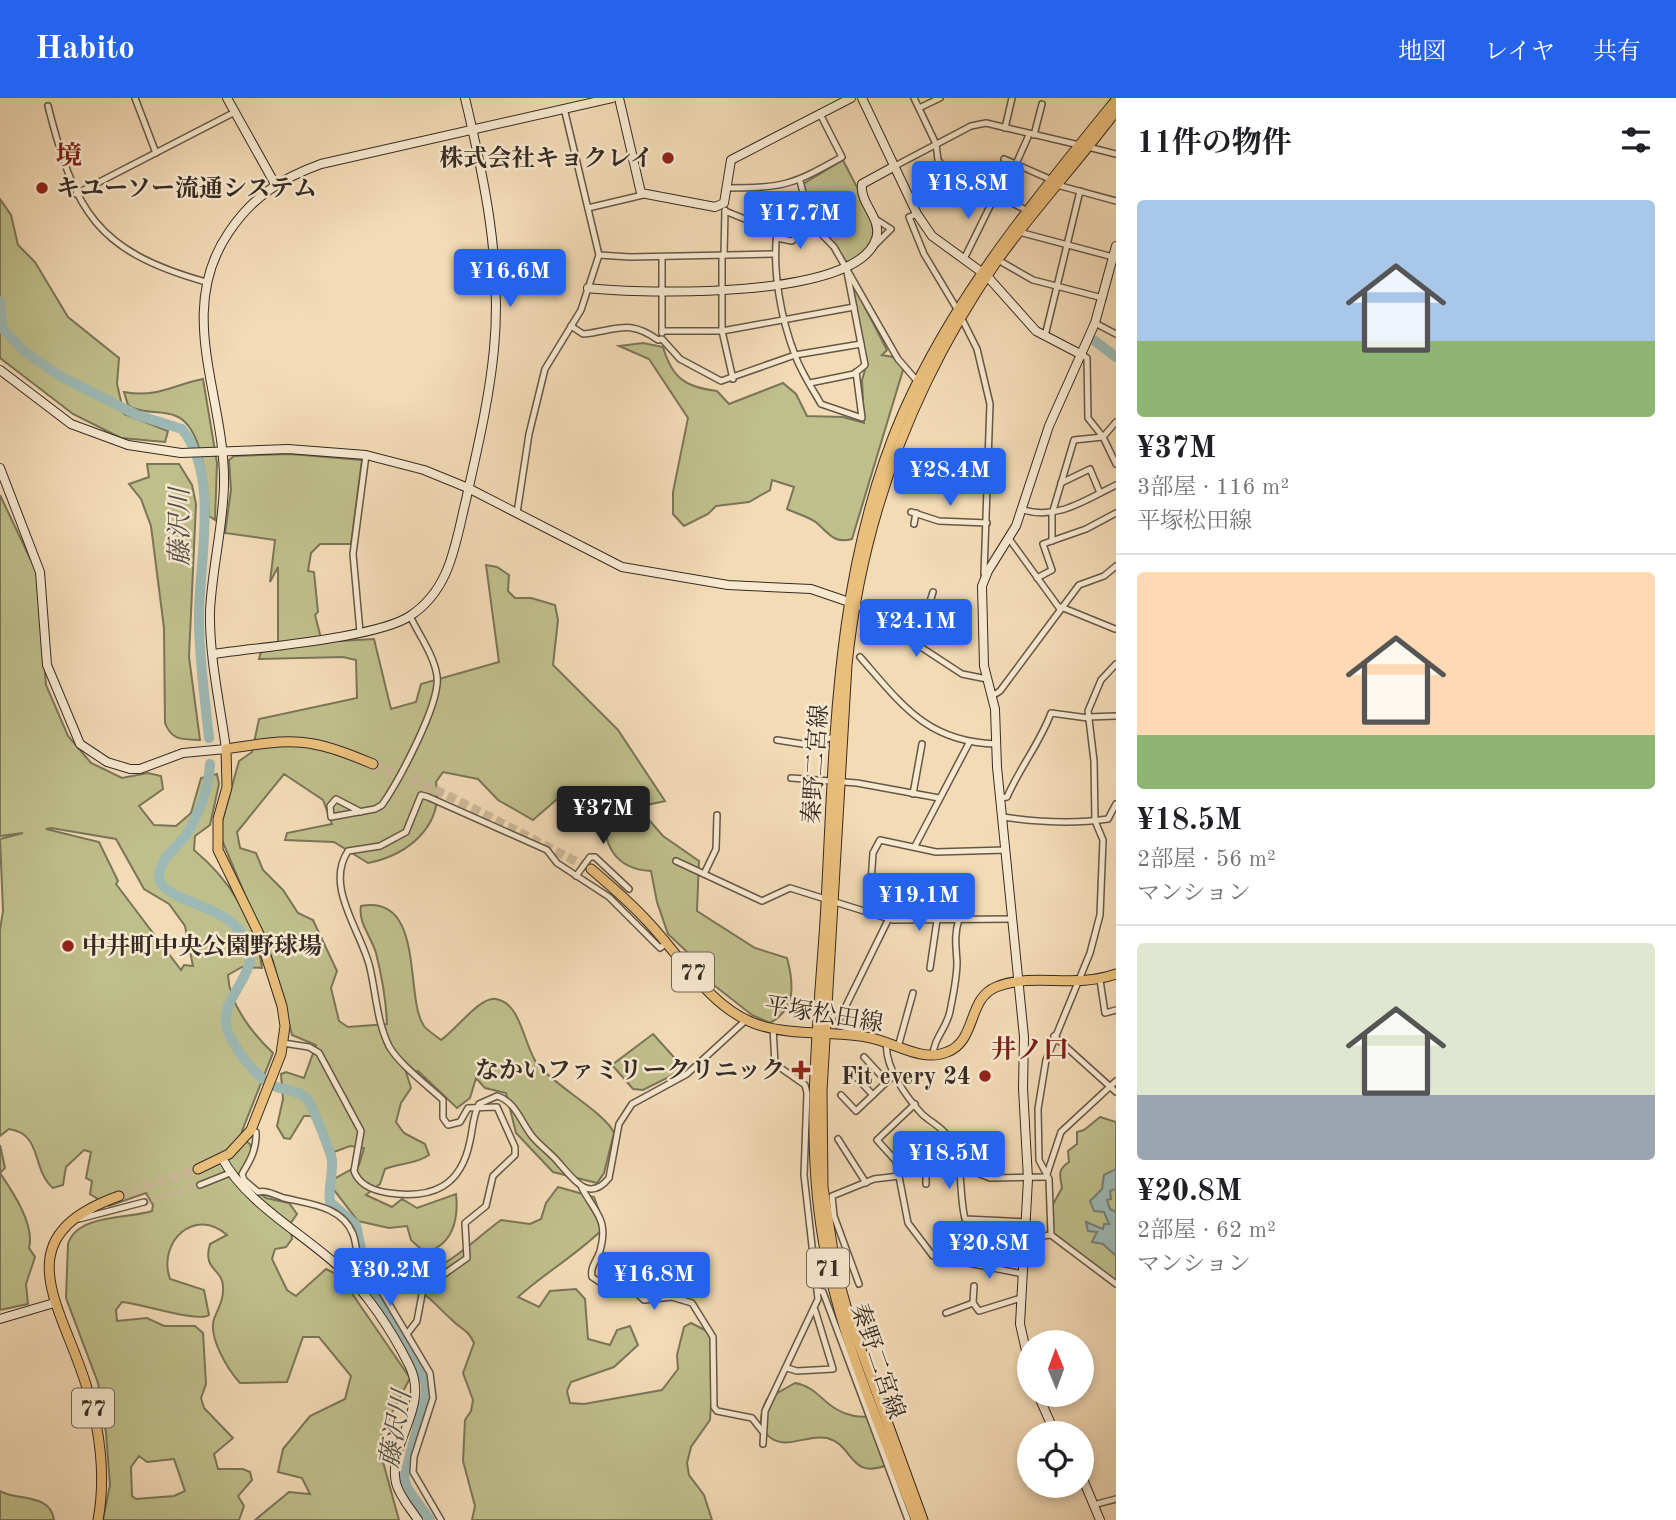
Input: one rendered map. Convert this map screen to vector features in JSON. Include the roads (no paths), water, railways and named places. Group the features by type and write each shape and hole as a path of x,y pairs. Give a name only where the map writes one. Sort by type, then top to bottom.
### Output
{"main road":[{"name":"秦野二宮線","path":"837,781 836,736 852,602 875,490 918,382 959,313 1028,211 1083,146 1116,100"},
{"name":"秦野二宮線","path":"1083,146 1116,111"},
{"name":"秦野二宮線","path":"985,273 998,260 1054,182"},
{"name":"秦野二宮線","path":"905,1491 842,1319 822,1237 814,1152 837,781 852,602 895,452 959,313"},
{"path":"198,1169 222,1158 251,1130 284,1043 282,1006 258,934 218,850 218,819 227,787 226,748 277,741 308,741 330,746 373,764"},
{"name":"平塚松田線","path":"591,869 621,894 718,999 746,1020 773,1028 859,1036 933,1056"},
{"path":"933,1056 952,1050 962,1042 976,1008 986,993 1019,981 1076,983 1100,980 1116,974"},
{"name":"77","path":"98,1520 101,1469 94,1417 81,1367 54,1303 48,1272 56,1240 72,1220 92,1206 119,1196"},
{"name":"71","path":"905,1491 916,1520"},
{"name":"71","path":"905,1491 923,1520"}],"street":[{"path":"135,98 156,153"},
{"path":"227,98 275,184"},
{"path":"214,654 383,628 410,616 438,590 450,567 486,409 494,348 496,284 492,233 465,98"},
{"path":"0,468 40,572 47,665 80,744 107,762 130,769 140,769 183,753 226,748 211,610 224,492 204,341 206,282 222,241 235,222 275,184 321,164 612,98"},
{"path":"619,98 639,189 644,195"},
{"path":"733,379 722,331 721,292 724,208 730,160 851,98"},
{"path":"862,98 917,214 939,244 985,273 1022,318 1045,336 1087,358 1088,418 1103,437 1116,464"},
{"path":"914,98 936,144 938,160 952,177 965,186 982,188 1028,211"},
{"path":"919,108 940,98"},
{"path":"1005,128 1012,98"},
{"path":"1016,164 1031,136 1042,104"},
{"path":"48,106 65,170 76,194 96,225 129,252 166,271 206,282"},
{"path":"517,513 529,434 545,369 582,310 599,255 564,108"},
{"path":"76,194 233,113"},
{"path":"726,188 771,188 800,181 842,157 820,114"},
{"path":"872,248 877,236 874,218 861,192 862,184 979,124 1116,154"},
{"path":"1004,159 1054,182 1116,201"},
{"path":"800,181 811,223 834,247 898,359 918,382"},
{"path":"1045,336 1080,191"},
{"path":"964,259 996,194"},
{"path":"588,208 644,195 724,208 766,225 777,232 774,254 795,355 821,404 862,418 856,372"},
{"path":"917,214 909,217 924,254 959,313 976,349 990,404 985,469 987,523 984,666 992,696 1019,981 1028,1179 1020,1330"},
{"path":"588,288 661,293 721,292 847,269 891,229 874,218"},
{"path":"776,238 792,241 811,223"},
{"path":"1019,232 1114,259"},
{"path":"984,580 1010,540 1023,510 1049,426 1095,323 1116,246"},
{"path":"599,255 662,257 774,254"},
{"path":"662,257 662,339 680,359 721,381 795,355 861,344"},
{"path":"998,260 1033,280 1103,298"},
{"path":"810,383 856,372 865,365 847,269"},
{"path":"662,331 722,331 854,307"},
{"path":"1095,323 1116,334"},
{"path":"571,326 583,334 627,326 643,329 657,340 662,339"},
{"path":"0,370 71,424 128,445 181,453 288,449 366,455 424,470 468,488 622,567 728,585 811,589 852,602 962,674 987,679"},
{"path":"1052,541 1052,513 1074,440 1103,437 1116,422"},
{"path":"360,632 353,554 366,455"},
{"path":"1061,483 1090,469 1100,493"},
{"path":"1023,510 1039,514 1052,513 1116,485"},
{"path":"914,524 913,512 939,521 987,523"},
{"path":"1037,579 1052,570 1043,544 1086,529 1116,513"},
{"path":"1010,540 1060,608 1116,628"},
{"path":"992,696 1000,691 1079,584 1104,576 1116,566"},
{"path":"917,643 933,592"},
{"path":"361,812 342,799 333,801 330,806 331,817 361,812 376,809 386,799 424,729 436,700 438,688 434,663 410,616"},
{"path":"860,657 910,715 937,732 969,743 996,744"},
{"path":"1051,1235 1049,1179 1045,1177 1039,1160 1037,1121 1044,1070 1054,1036 1090,953 1100,915 1103,840 1095,821 1094,761 1088,717 1101,680 1116,664"},
{"path":"1001,797 1007,797 1016,775 1042,736 1051,713 1088,717 1116,716"},
{"path":"777,740 809,746 836,736"},
{"path":"915,846 969,743"},
{"path":"913,794 922,744"},
{"path":"791,778 837,781 939,798"},
{"path":"407,1334 416,1321 422,1289 467,1258 465,1223 486,1206 493,1176 515,1155 515,1147 500,1109 466,1109 457,1125 448,1125 443,1118 444,1102 388,1045 375,1003 369,965 342,895 341,862 348,851 355,847 380,846 406,832 421,795 547,850 576,876 609,897 660,948 667,943"},
{"path":"1108,819 1116,804"},
{"path":"704,874 714,858 717,815"},
{"path":"1003,817 1035,821 1108,819 1116,822"},
{"path":"869,912 873,853 880,841 936,852 1006,850"},
{"path":"576,876 590,857 595,857 629,889"},
{"path":"676,861 762,901 790,888 889,918 1013,919"},
{"path":"859,1036 857,1030 839,1026 838,1022 889,918"},
{"path":"929,968 937,919"},
{"path":"933,1056 935,1042 947,1027 951,1010 957,962 954,939 959,919"},
{"path":"1100,980 1105,1013 1116,1010"},
{"path":"898,1046 913,993"},
{"path":"582,1188 597,1188 609,1178 619,1124 632,1104 687,1074 746,1020"},
{"path":"763,1444 765,1411 815,1310 819,1291 811,1257 804,1175 807,1093 805,1085 775,1064 773,1028"},
{"path":"1054,1036 1113,1083 1116,1092"},
{"path":"887,1042 886,1051 900,1086 946,1133 958,1158 965,1219 1026,1222"},
{"path":"284,1043 314,1048 319,1053 361,1131 356,1175 367,1186 380,1191 427,1194 446,1185 467,1154 476,1109 490,1096 504,1098 510,1102 532,1136 582,1188 600,1213 601,1248 591,1271 592,1277 601,1283 631,1289 643,1300 672,1297 692,1303 713,1337 714,1408 717,1411 752,1418 763,1432"},
{"path":"864,1057 887,1082"},
{"path":"841,1095 856,1111 895,1074"},
{"path":"856,1076 873,1096"},
{"path":"1045,1177 1061,1132 1113,1083"},
{"path":"915,1104 877,1140 896,1161 905,1217 933,1256 1023,1274"},
{"path":"251,1130 256,1132 257,1140 254,1154 242,1174 244,1180 258,1192 266,1191 307,1201 340,1217 353,1235 360,1283"},
{"path":"838,1139 866,1183"},
{"path":"222,1158 230,1173 360,1283 409,1365 415,1380 414,1411 396,1471 396,1484 418,1520"},
{"path":"958,1158 979,1175 1028,1179 1045,1177"},
{"path":"926,1184 923,1170 958,1158"},
{"path":"200,1185 230,1173"},
{"path":"859,1284 834,1216 832,1196 866,1183 899,1176"},
{"path":"72,1220 144,1202"},
{"path":"1025,1238 1051,1235 1116,1284"},
{"path":"368,1259 368,1268 430,1373 433,1398 414,1457 413,1472 440,1520"},
{"path":"360,1283 375,1280"},
{"path":"974,1286 973,1303 979,1311 1021,1298"},
{"path":"819,1291 823,1292 905,1491 908,1520"},
{"path":"0,1319 54,1303"},
{"path":"946,1313 973,1303"},
{"path":"787,1368 797,1371 833,1369 815,1310"},
{"path":"1090,1498 1098,1519"},
{"path":"1093,1505 1116,1499"}],"water":[{"path":"1116,1169 1116,1189 1110,1191 1111,1199 1107,1200 1110,1209 1116,1212 1116,1256 1103,1244 1092,1242 1097,1232 1088,1231 1086,1222 1103,1229 1104,1224 1109,1224 1104,1212 1094,1211 1090,1201 1102,1189 1104,1175"}],"waterway":[{"name":"藤沢川","path":"0,301 2,328 25,352 60,376 137,415 182,429 194,449 204,496 199,635 209,738"},
{"path":"1095,341 1116,357"},
{"name":"藤沢川","path":"210,764 206,789 197,814 186,835 162,865 159,880 175,894 212,911 236,926 245,938 250,950 250,962 229,1006 227,1029 240,1053 253,1069 274,1086 305,1097 317,1119 332,1160 330,1202 356,1225 366,1273 426,1384 426,1395 404,1478 407,1488 430,1520"}],"tunnel":[{"path":"373,764 447,795 591,869"},
{"path":"119,1196 198,1169"},
{"path":"144,1202 200,1185"}],"place":[{"name":"株式会社キョクレイ","path":"668,158"},
{"name":"キユーソー流通システム","path":"42,188"},
{"name":"中井町中央公園野球場","path":"68,946"},
{"name":"なかいファミリークリニック","path":"801,1070"},
{"name":"Fit every 24","path":"985,1076"}],"district":[{"name":"境","path":"69,155"},
{"name":"井ノ口","path":"1030,1049"}]}
